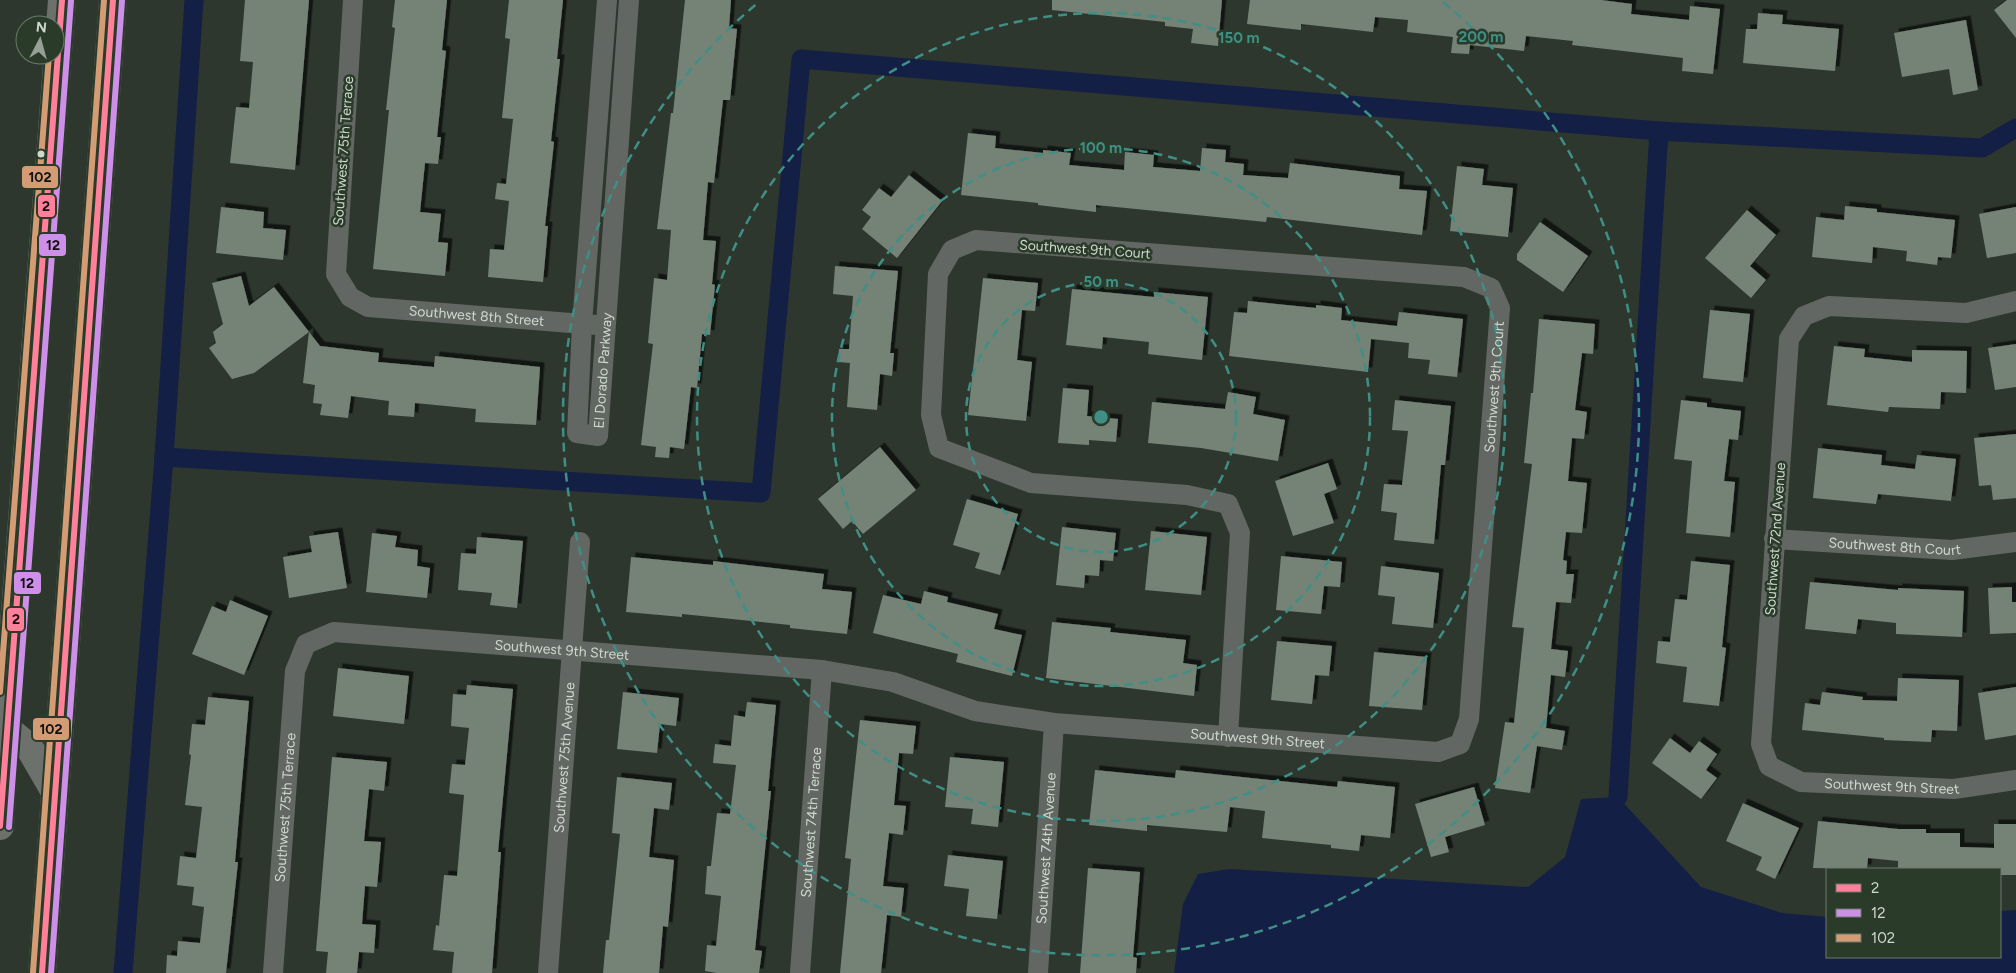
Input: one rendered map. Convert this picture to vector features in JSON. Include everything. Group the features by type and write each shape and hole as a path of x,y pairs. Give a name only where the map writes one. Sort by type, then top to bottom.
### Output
{"main road":[{"path":"0,826 62,0"},
{"path":"42,973 113,0"},
{"path":"6,728 29,747 55,792"}],"street":[{"name":"Southwest 75th Terrace","path":"350,297 336,274 352,0"},
{"name":"El Dorado Parkway","path":"607,0 582,324 577,433 598,436 629,0"},
{"name":"Southwest 9th Court","path":"1228,737 1240,533 1228,504 1187,495 1031,484 940,448 931,414 938,274 952,250 976,240 1464,277 1490,288 1500,308 1468,719 1460,744"},
{"name":"Southwest 8th Street","path":"350,297 368,307 606,325"},
{"name":"Southwest 72nd Avenue","path":"1769,766 1762,744 1774,539 1789,339 1804,316 1829,306 1966,313 2016,301"},
{"name":"Southwest 8th Court","path":"1774,539 1952,550 2016,542"},
{"name":"Southwest 75th Avenue","path":"548,973 580,542"},
{"name":"Southwest 9th Street","path":"306,644 334,632 822,670 893,682 975,711 1054,723 1438,752 1460,744"},
{"name":"Southwest 75th Terrace","path":"273,973 295,671 306,644"},
{"name":"Southwest 74th Terrace","path":"800,973 822,670"},
{"name":"Southwest 74th Avenue","path":"1038,973 1054,723"},
{"name":"Southwest 9th Street","path":"1769,766 1801,782 1954,789 2016,780"}],"water":[{"path":"1618,797 1701,887 1782,913 1826,917 1826,958 2001,958 2001,911 2016,910 2016,973 1174,973 1183,904 1198,874 1229,869 1528,887 1565,857 1581,799"}],"building":[{"path":"245,0 309,0 295,170 230,163 236,107 249,108 253,62 240,61"},
{"path":"395,0 447,0 442,50 446,51 437,137 441,137 438,164 425,163 420,212 441,214 438,242 448,243 445,276 373,269 389,110 386,110 395,28 392,27"},
{"path":"509,0 563,0 557,59 560,59 551,141 554,142 545,226 548,226 543,282 488,277 490,249 504,250 509,201 495,199 497,183 506,184 513,119 502,118 510,39 505,38"},
{"path":"685,0 731,0 729,28 737,29 730,100 723,100 714,183 708,182 703,240 716,241 712,284 715,285 710,335 702,334 697,388 691,387 684,449 670,447 669,458 655,457 656,447 641,445 653,344 648,343 654,278 667,280 671,230 657,229 671,113 673,113"},
{"path":"1052,0 1222,0 1218,46 1191,43 1193,29 1165,26 1165,22 1052,10"},
{"path":"1250,0 1601,0 1632,4 1631,14 1689,20 1690,6 1720,9 1713,74 1682,71 1683,58 1572,45 1573,41 1526,36 1524,51 1470,45 1469,54 1451,53 1453,37 1407,32 1408,20 1375,17 1373,32 1301,24 1301,30 1247,24"},
{"path":"2007,0 2016,0 2016,38 1994,10"},
{"path":"1758,13 1783,15 1782,24 1839,29 1835,71 1743,63 1746,29 1757,29"},
{"path":"1966,20 1978,90 1953,95 1949,69 1902,77 1894,33"},
{"path":"968,133 996,136 995,148 1043,153 1043,150 1071,153 1069,165 1124,170 1125,152 1154,155 1153,167 1200,171 1202,148 1226,150 1225,162 1244,164 1243,175 1288,178 1290,163 1400,176 1399,189 1427,191 1422,235 1267,217 1266,222 1096,205 1096,212 1038,205 1038,203 961,195"},
{"path":"1457,166 1484,169 1482,185 1513,188 1508,237 1450,231"},
{"path":"909,175 942,201 897,258 862,229 871,217 862,210 879,188 891,197"},
{"path":"1845,206 1877,209 1877,212 1955,220 1951,258 1938,257 1937,265 1906,261 1907,251 1873,247 1872,263 1812,257 1816,217 1844,220"},
{"path":"221,207 264,212 263,228 286,230 283,260 216,253"},
{"path":"2016,207 2016,253 1987,258 1979,214"},
{"path":"1747,210 1776,235 1750,266 1766,280 1751,298 1705,258"},
{"path":"1540,222 1588,256 1563,292 1517,260 1517,254"},
{"path":"835,266 898,271 890,353 894,353 892,376 880,374 877,410 847,407 850,363 838,362 839,349 849,349 853,296 833,294"},
{"path":"241,276 249,306 274,287 320,346 379,353 378,362 434,367 435,356 540,367 536,425 475,422 476,409 415,403 414,417 388,415 389,401 351,396 348,418 320,415 322,404 313,403 315,385 303,383 309,332 254,373 232,379 209,348 216,343 213,332 223,324 212,283"},
{"path":"983,278 1038,283 1035,311 1022,310 1017,360 1032,362 1026,421 968,415"},
{"path":"1072,289 1154,297 1154,292 1208,297 1202,360 1148,354 1149,342 1103,337 1102,349 1066,345"},
{"path":"1248,301 1316,308 1316,305 1342,308 1341,320 1397,326 1399,312 1463,319 1457,377 1428,374 1430,360 1408,358 1409,343 1371,339 1368,372 1229,356 1234,312 1247,313"},
{"path":"1710,310 1750,314 1743,382 1703,378"},
{"path":"1539,319 1595,324 1593,354 1582,353 1575,410 1587,412 1584,439 1572,438 1568,481 1587,483 1582,533 1566,532 1563,560 1567,561 1566,574 1574,574 1571,603 1556,602 1551,649 1568,651 1565,677 1551,675 1546,728 1565,731 1562,750 1537,746 1530,793 1495,788 1505,722 1514,723 1524,628 1512,627 1532,464 1524,463 1531,393 1533,393"},
{"path":"2016,344 2016,387 1995,390 1988,348"},
{"path":"1834,346 1865,349 1864,357 1912,362 1912,350 1967,351 1966,393 1941,392 1940,409 1889,407 1888,412 1827,405"},
{"path":"1063,388 1089,390 1087,416 1118,419 1116,442 1089,440 1089,445 1058,443"},
{"path":"1228,392 1256,397 1253,414 1285,420 1278,461 1201,448 1148,443 1152,402 1225,409"},
{"path":"1395,400 1451,406 1445,465 1441,465 1434,544 1394,540 1397,513 1381,511 1384,484 1402,485 1408,431 1392,430"},
{"path":"1681,400 1707,403 1707,407 1741,411 1738,440 1729,439 1724,481 1735,482 1730,537 1686,533 1692,461 1674,459"},
{"path":"2016,434 2016,498 1993,500 1991,485 1979,486 1974,438"},
{"path":"880,447 916,490 863,534 852,521 843,529 818,499"},
{"path":"1818,448 1882,455 1881,465 1915,469 1917,455 1956,459 1951,501 1878,494 1876,504 1813,498"},
{"path":"1328,463 1337,489 1324,494 1334,523 1293,536 1275,481"},
{"path":"967,499 1018,514 1000,575 975,568 980,553 953,545"},
{"path":"1062,527 1116,533 1113,561 1100,560 1099,576 1085,575 1084,588 1056,585"},
{"path":"1151,531 1207,537 1201,595 1145,590"},
{"path":"338,532 347,588 289,598 283,557 312,552 309,536"},
{"path":"372,533 397,536 395,547 418,550 417,566 430,568 427,598 366,592"},
{"path":"477,537 523,541 517,608 490,605 492,593 458,590 461,553 476,554"},
{"path":"1281,556 1342,562 1340,587 1324,586 1321,614 1276,610"},
{"path":"631,557 713,565 713,561 824,574 822,589 852,592 847,634 790,628 790,625 682,614 682,617 626,612"},
{"path":"1691,561 1730,565 1722,647 1726,648 1719,706 1683,702 1687,667 1656,663 1658,641 1670,642 1675,599 1687,600"},
{"path":"1381,566 1439,573 1433,628 1392,624 1395,597 1378,595"},
{"path":"1810,582 1898,590 1898,588 1964,591 1962,637 1896,634 1896,623 1858,619 1856,634 1805,629"},
{"path":"2012,587 2012,602 2016,602 2016,633 1990,634 1988,588"},
{"path":"924,591 948,597 947,602 998,614 994,629 1022,635 1012,676 956,662 958,654 873,633 883,595 921,604"},
{"path":"230,600 268,616 244,675 192,654 212,606 226,612"},
{"path":"1052,622 1111,628 1110,632 1186,640 1183,663 1197,665 1194,696 1046,678"},
{"path":"1277,641 1332,646 1329,676 1315,675 1312,704 1271,700"},
{"path":"1374,652 1427,657 1422,710 1369,706"},
{"path":"338,668 409,676 404,724 333,716"},
{"path":"1898,678 1959,680 1957,731 1932,730 1931,742 1884,740 1884,738 1802,730 1805,703 1820,705 1822,692 1863,697 1862,700 1897,701"},
{"path":"467,685 513,689 498,852 501,852 492,973 452,973 454,952 433,950 436,925 439,926 444,875 457,876 464,795 449,793 452,764 465,765 469,728 451,726 453,694 466,695"},
{"path":"2016,687 2016,735 1985,740 1978,693"},
{"path":"623,692 679,698 676,726 660,724 657,753 617,749"},
{"path":"208,697 249,701 235,862 238,862 226,973 166,973 167,955 177,956 178,941 200,943 204,907 192,905 194,887 177,885 180,856 196,858 202,807 185,805 191,755 189,754 192,724 205,725"},
{"path":"747,702 776,705 768,791 771,791 755,950 762,951 759,973 717,973 705,971 707,945 716,946 721,896 705,894 707,866 711,866 717,813 730,814 736,765 713,763 715,744 731,746 734,715 745,717"},
{"path":"860,720 916,726 913,754 899,753 894,805 906,806 903,835 889,833 883,886 904,888 901,917 887,915 881,973 840,973 851,859 845,858"},
{"path":"1670,738 1690,753 1699,741 1717,754 1706,770 1717,778 1701,799 1652,763"},
{"path":"332,757 387,762 384,791 369,789 364,841 381,842 377,887 365,886 362,924 376,925 374,953 359,952 357,973 326,973 328,952 316,951"},
{"path":"950,757 1004,762 998,827 971,824 973,809 945,807"},
{"path":"1095,770 1175,778 1176,770 1337,787 1338,781 1395,787 1390,838 1361,835 1359,851 1331,848 1331,845 1262,838 1265,811 1230,807 1227,832 1147,825 1147,831 1089,825"},
{"path":"617,777 672,783 669,810 654,808 649,857 674,860 668,927 663,926 659,973 603,973 606,940 609,940 620,834 612,833"},
{"path":"1474,787 1485,825 1445,837 1449,852 1431,857 1415,804"},
{"path":"1743,803 1799,828 1775,879 1756,870 1762,857 1726,841"},
{"path":"1818,821 1898,829 1926,829 1926,833 1960,833 1960,847 1994,848 1994,824 2016,824 2016,875 2001,875 2001,868 1898,868 1898,861 1868,858 1867,868 1813,868"},
{"path":"948,855 1003,861 997,919 966,916 969,889 944,886"},
{"path":"1088,868 1140,872 1133,957 1137,958 1136,973 1080,973"}],"waterway":[{"path":"123,973 164,457 194,0"},
{"path":"164,457 761,493 801,59 1659,131"},
{"path":"1618,797 1659,131 1982,148 2016,128"}],"transit line":[{"name":"2","path":"0,826 62,0"},
{"name":"102","path":"33,972 104,0"},
{"name":"2","path":"42,973 113,0"},
{"name":"12","path":"9,827 71,1"},
{"name":"12","path":"51,973 122,1"},
{"name":"102","path":"0,692 48,65"}]}
